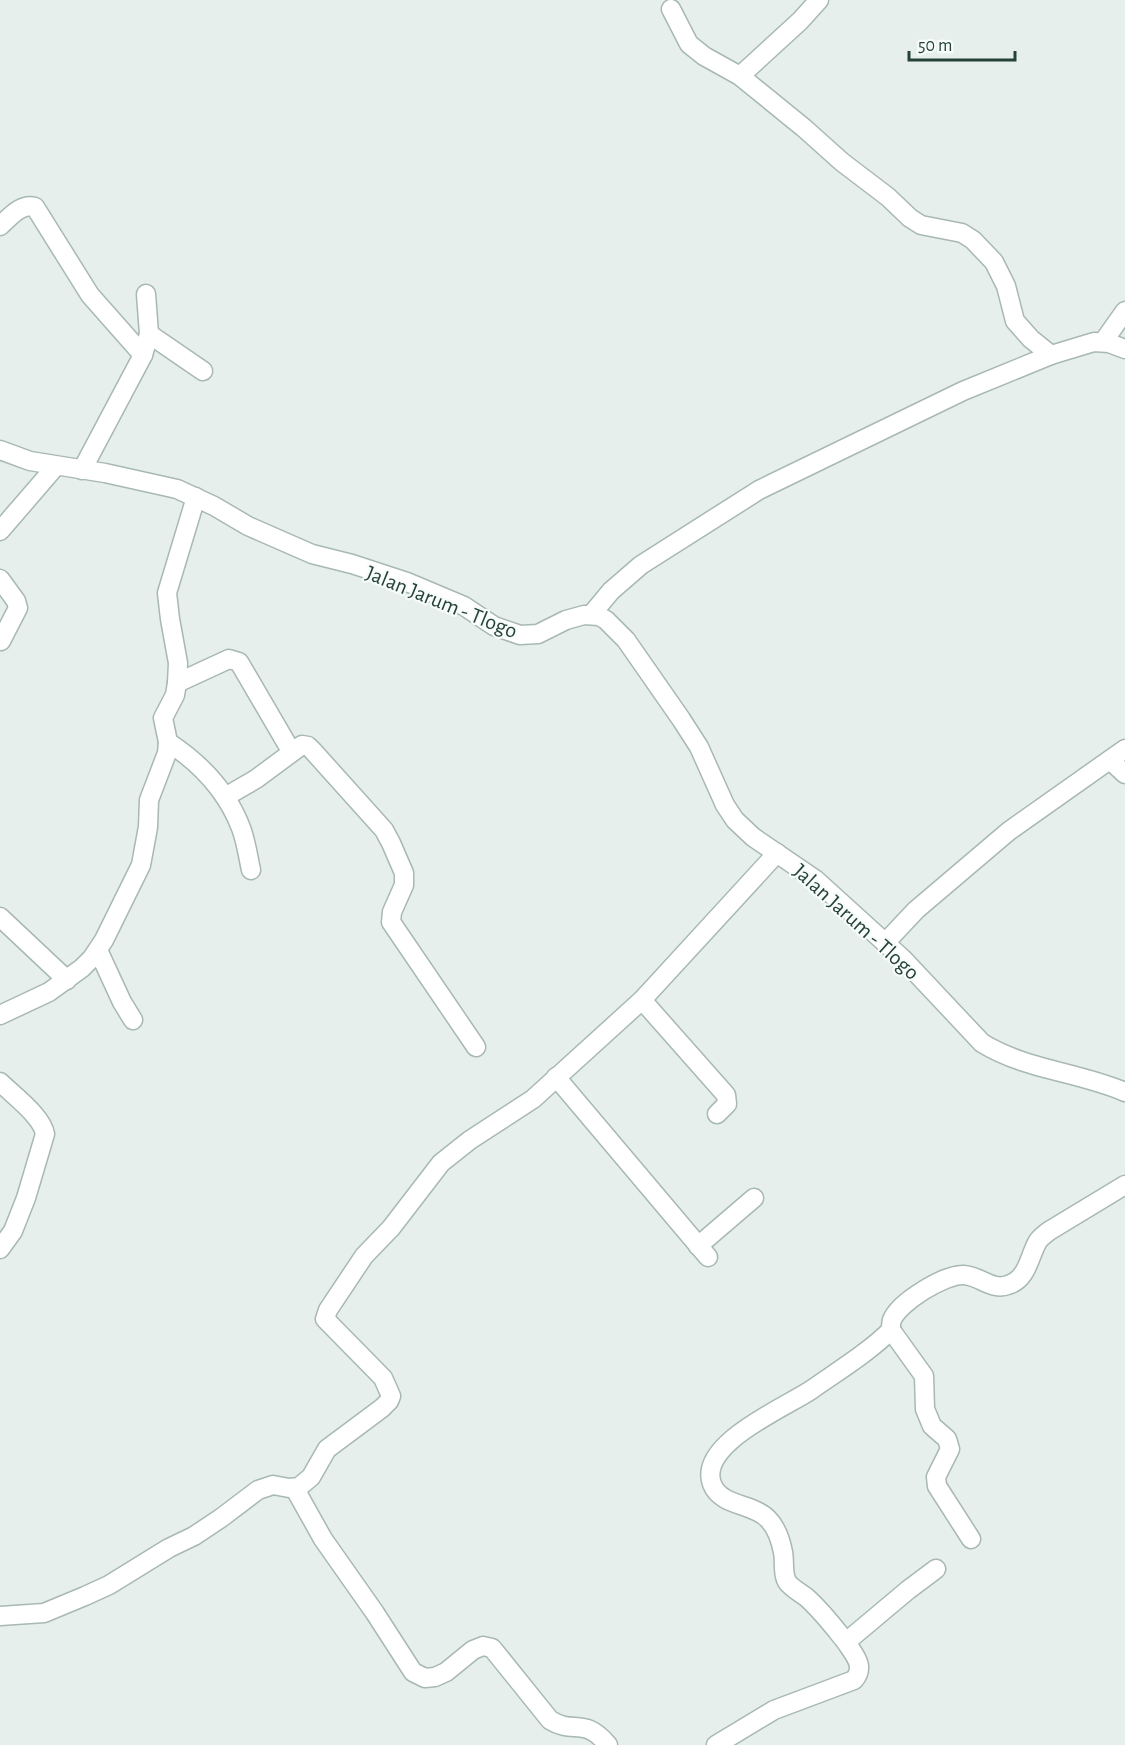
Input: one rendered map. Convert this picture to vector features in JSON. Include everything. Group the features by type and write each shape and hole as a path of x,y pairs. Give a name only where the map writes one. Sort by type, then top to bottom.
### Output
{"street":[{"path":"740,76 800,21 819,0"},
{"path":"671,9 689,44 704,57 740,76 842,162 888,197 910,218 921,225 962,233 973,240 994,262 1006,286 1014,321 1051,355"},
{"path":"0,226 21,208 28,205 35,207 90,295 143,355"},
{"path":"82,470 143,355 149,334 146,294"},
{"path":"1103,342 1125,311"},
{"path":"149,334 203,371"},
{"path":"591,615 611,591 641,565 759,490 963,392 1051,355 1094,342 1113,344 1125,349"},
{"name":"Jalan Jarum - Tlogo","path":"0,450 30,461 177,489 248,526 312,554 407,582 464,606 494,626 520,635 538,634 566,620 591,615 606,620 626,640 681,718 699,747 729,813 745,830 816,880 931,987 982,1043 994,1051 1035,1066 1103,1082 1125,1092"},
{"path":"0,531 56,466"},
{"path":"0,1015 49,992 82,968 98,950 141,865 147,836 149,800 168,742 163,718 175,695 177,683 178,663 167,593 196,497"},
{"path":"0,579 16,601 18,608 1,641"},
{"path":"177,683 229,659 238,662 291,751"},
{"path":"168,742 207,773 225,797 241,828 252,870"},
{"path":"225,797 256,779 291,751 302,745 308,746 384,830 405,873 404,885 392,912 391,922 476,1047"},
{"path":"885,943 916,910 1009,831 1125,749"},
{"path":"1110,760 1125,774"},
{"path":"0,1616 44,1614 109,1585 169,1548 194,1536 258,1490 273,1485 295,1489 310,1477 327,1449 382,1408 391,1396 383,1378 325,1319 328,1310 364,1256 391,1228 441,1163 470,1140 533,1099 642,1000 777,853"},
{"path":"0,916 67,980"},
{"path":"98,950 133,1020"},
{"path":"642,1000 726,1095 727,1104 717,1114"},
{"path":"556,1077 703,1252 754,1198"},
{"path":"0,1082 44,1127 45,1134 26,1198 13,1231 0,1248"},
{"path":"716,1745 774,1710 854,1680 860,1673 860,1664 846,1642 816,1608 789,1584 785,1577 783,1551 770,1520 761,1513 722,1496 712,1485 709,1471 717,1456 739,1433 810,1390 878,1343 891,1330 892,1321 899,1311 922,1292 951,1277 966,1275 994,1286 1007,1286 1017,1280 1026,1270 1039,1239 1060,1222 1094,1205 1125,1185"},
{"path":"891,1330 924,1376 925,1409 932,1426 947,1439 950,1449 936,1477 938,1486 971,1539"},
{"path":"295,1489 323,1539 413,1672 425,1677 435,1677 446,1672 473,1650 483,1646 492,1648 550,1720 557,1724 586,1727 595,1731 608,1745"},
{"path":"846,1642 936,1569"}]}
